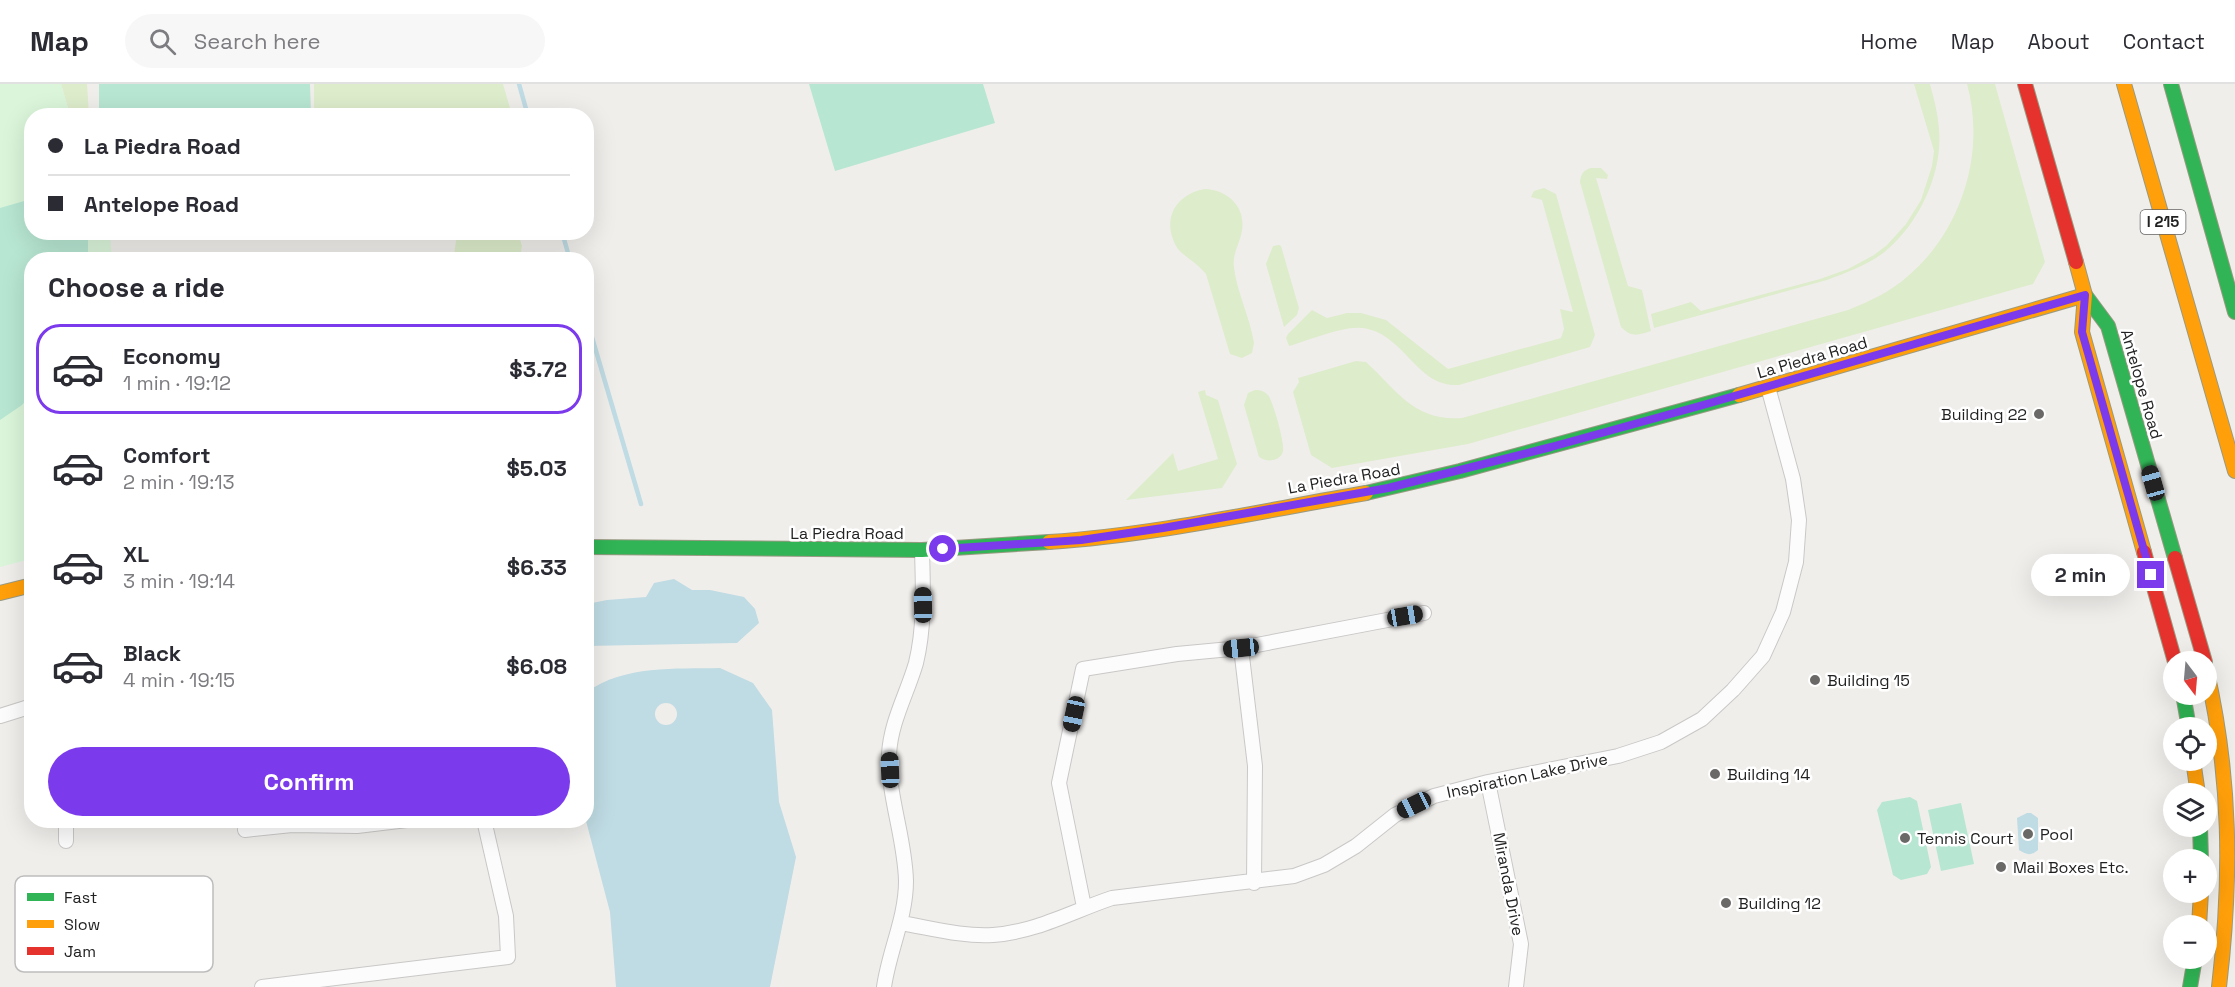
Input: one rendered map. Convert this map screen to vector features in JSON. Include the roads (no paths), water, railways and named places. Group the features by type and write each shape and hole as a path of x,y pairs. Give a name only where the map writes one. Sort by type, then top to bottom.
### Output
{"main road":[{"name":"Antelope Road","path":"2025,84 2085,295 2082,332 2172,651"},
{"name":"I 215","path":"2124,84 2235,471"},
{"name":"I 215","path":"2172,84 2235,312"},
{"name":"Antelope Road","path":"2085,295 2108,326 2202,651"},
{"name":"La Piedra Road","path":"594,547 922,550 1081,540 1163,528 1367,493 1551,447 2085,295"},
{"path":"0,593 24,587"},
{"path":"2214,705 2222,746 2228,821 2229,895 2219,987"},
{"path":"2190,987 2193,969"}],"street":[{"name":"Inspiration Lake Drive","path":"902,923 961,934 993,935 1022,931 1050,923 1084,907 1112,898 1254,883 1294,876 1324,865 1356,846 1395,815 1434,796 1488,782 1618,756 1662,742 1702,719 1733,690 1763,656 1784,612 1796,562 1798,520 1793,479 1768,387"},
{"path":"884,987 887,964 902,923 906,883 904,852 890,787 889,753 895,717 915,665 921,638 922,550"},
{"path":"1084,907 1059,783 1083,669 1177,654 1241,648 1424,613"},
{"path":"1241,648 1255,766 1254,883"},
{"path":"0,716 24,708"},
{"name":"Miranda Drive","path":"1488,782 1521,944 1516,987"},
{"path":"66,828 66,841"},
{"path":"245,830 264,828"},
{"path":"262,987 378,980 507,957 506,916 486,828"}],"water":[{"path":"674,579 692,590 710,590 744,597 755,609 759,623 737,643 594,646 594,603 646,597 654,583"},
{"path":"720,668 753,683 772,710 779,802 796,857 770,987 616,987 610,912 588,828 594,828 594,688 617,677 668,669"},
{"name":"Pool","path":"2027,813 2038,818 2038,850 2029,854 2019,850 2017,818"}],"waterway":[{"path":"519,84 526,108"},
{"path":"564,240 568,252"},
{"path":"594,344 641,504"}],"place":[{"name":"Building 22","path":"2039,414"},
{"name":"Building 15","path":"1815,680"},
{"name":"Building 14","path":"1715,774"},
{"name":"Pool","path":"2028,834"},
{"name":"Tennis Court","path":"1905,838"},
{"name":"Mail Boxes Etc.","path":"2001,867"},
{"name":"Building 12","path":"1726,903"}]}
